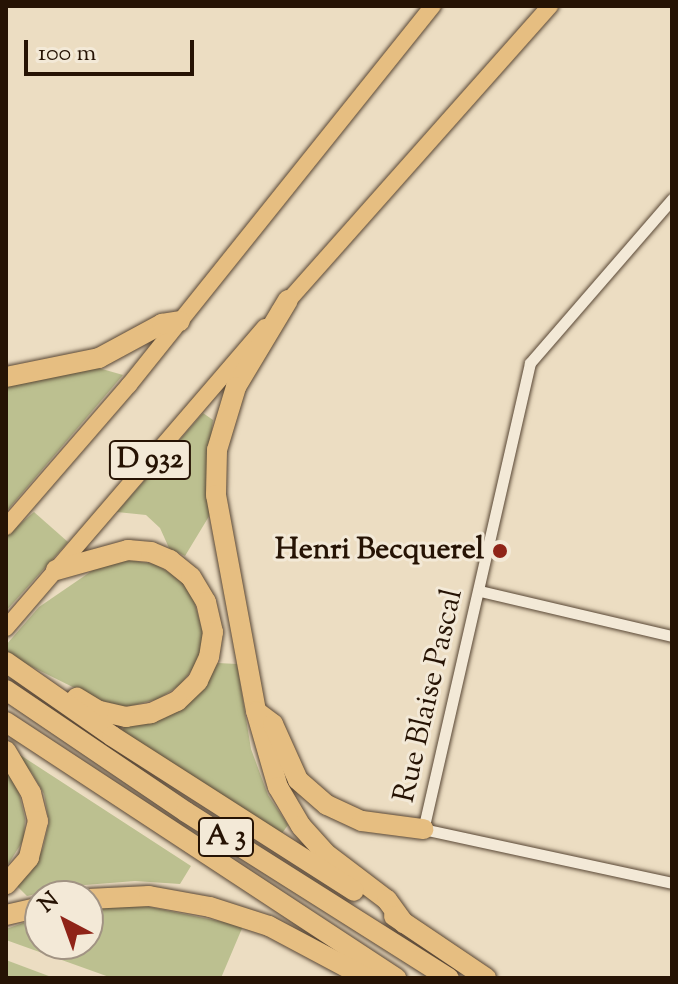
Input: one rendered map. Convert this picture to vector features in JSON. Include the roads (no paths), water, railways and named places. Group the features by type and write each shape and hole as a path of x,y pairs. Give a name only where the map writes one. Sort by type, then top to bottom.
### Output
{"highway":[{"path":"288,300 236,387 217,450 216,495 256,711 278,787 301,826 325,853 387,900 404,923"},
{"path":"6,377 99,358 162,324 180,321"},
{"path":"51,694 66,692 99,711 126,717 151,713 177,701 198,681 209,657 213,632 206,602 191,577 170,560 151,552 128,550 56,570"},
{"path":"6,662 486,978"},
{"name":"A 3","path":"6,690 186,812 449,978"},
{"path":"256,711 273,724 298,780 327,805 362,821 423,829"},
{"name":"A 3","path":"6,722 396,978"},
{"path":"6,751 31,793 38,821 29,858 6,884"},
{"path":"104,898 149,896 210,907 269,926 367,978"}],"main road":[{"name":"D 932","path":"6,527 180,321 433,6"},
{"name":"D 932","path":"9,625 288,300 550,6"}],"street":[{"name":"Rue Blaise Pascal","path":"423,829 530,363 672,199"},
{"path":"480,591 672,636"},
{"path":"423,829 672,883"}],"place":[{"name":"Henri Becquerel","path":"500,551"}]}
